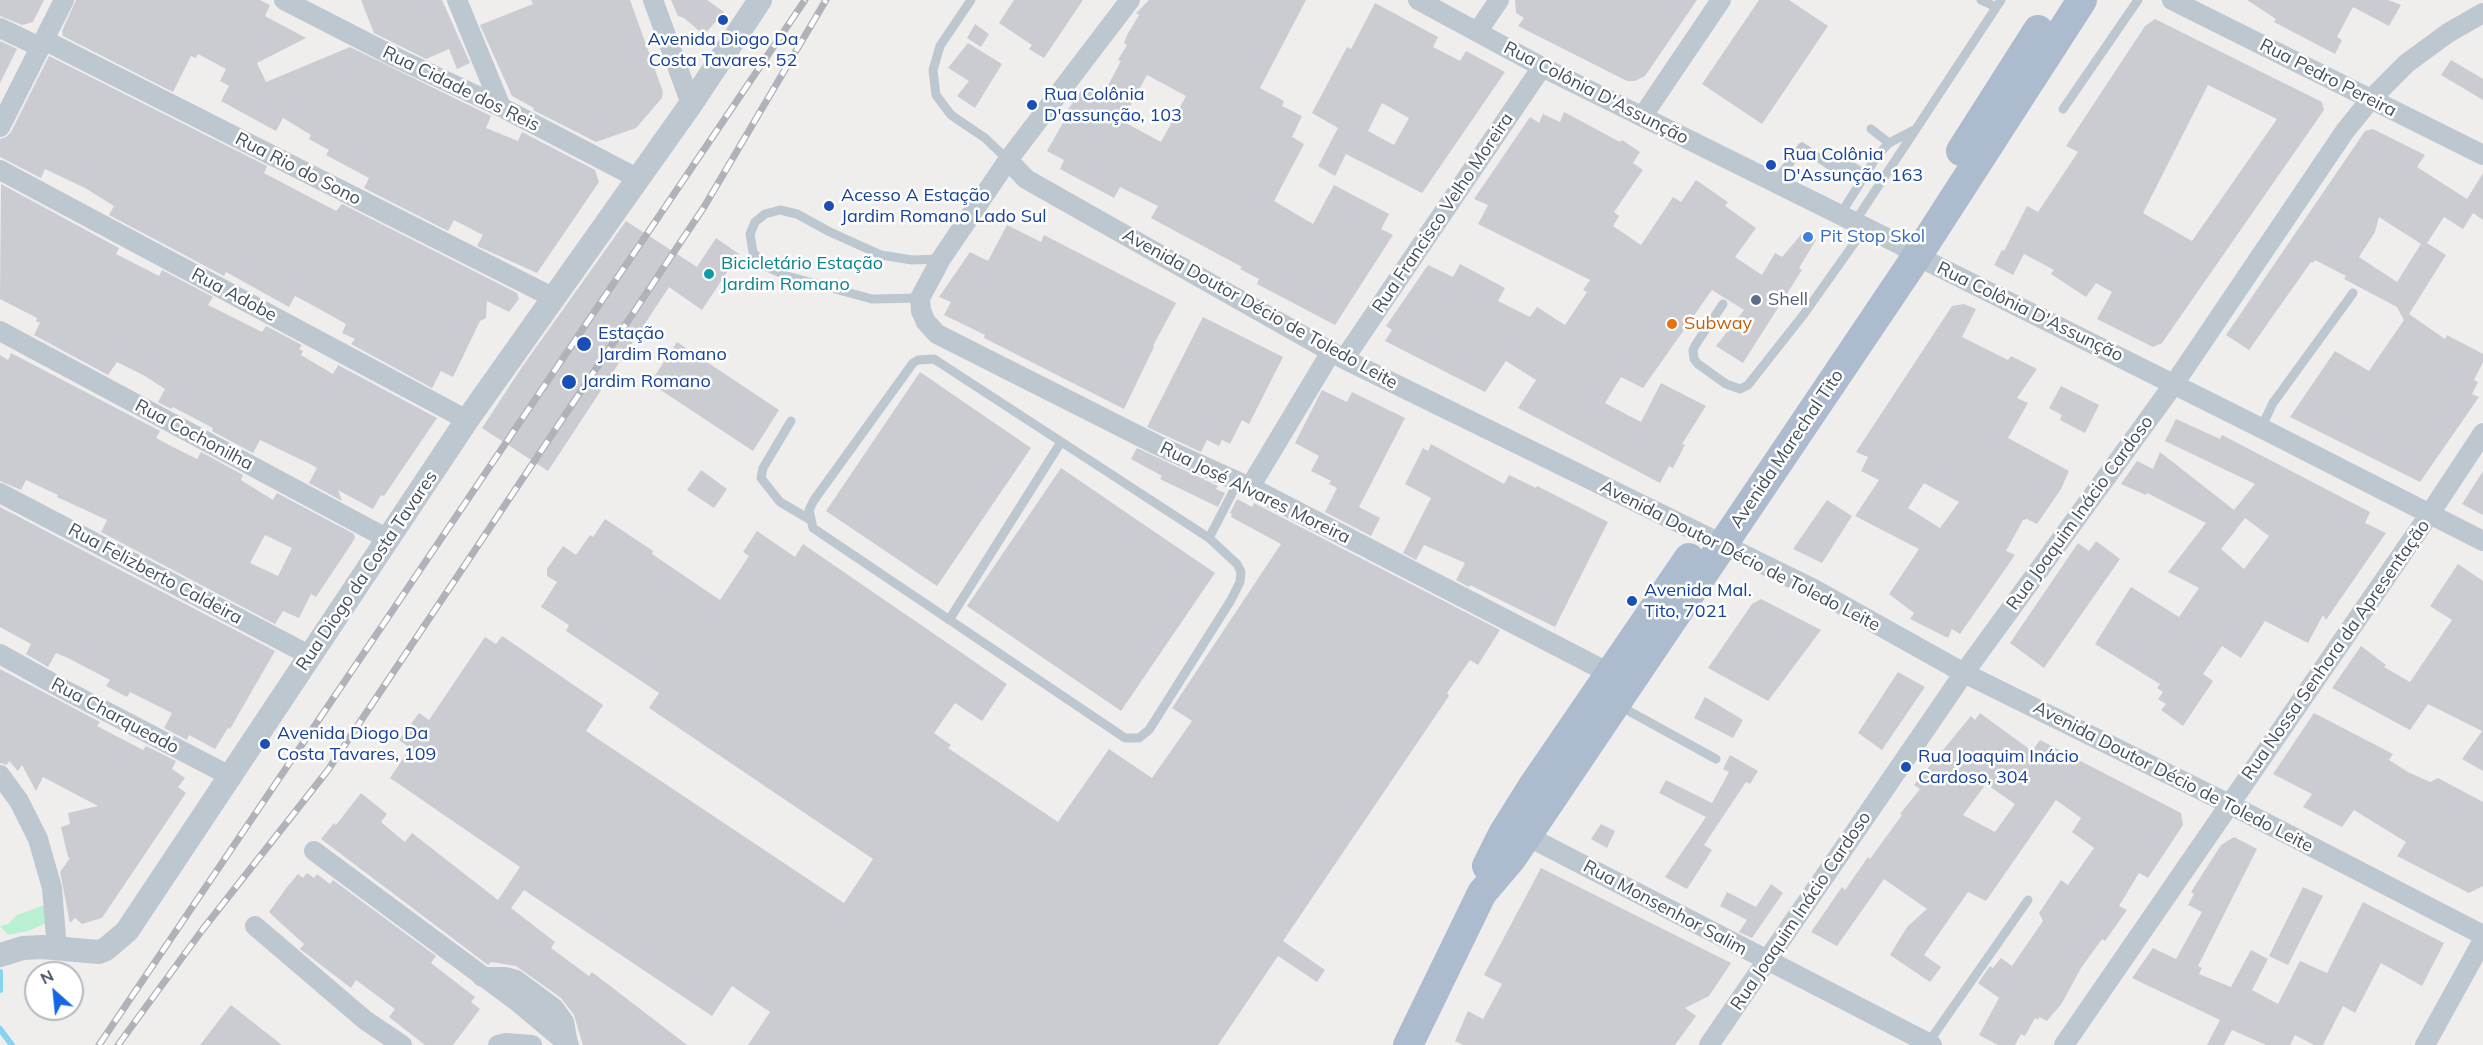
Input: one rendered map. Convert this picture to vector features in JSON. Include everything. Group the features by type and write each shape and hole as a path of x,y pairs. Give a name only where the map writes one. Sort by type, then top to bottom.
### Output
{"main road":[{"name":"Avenida Marechal Tito","path":"1909,251 2030,41 2059,0"},
{"name":"Avenida Marechal Tito","path":"1408,1045 1482,893 1489,860 1521,805 1582,734 1616,704 1713,541 1817,378 1909,251 2082,0"},
{"name":"Avenida Marechal Tito","path":"1482,893 1527,836 1582,734 1609,673 1713,541"}],"street":[{"path":"0,127 64,0"},
{"name":"Rua Cidade dos Reis","path":"284,0 397,58 501,107 637,178"},
{"path":"457,0 501,107"},
{"path":"653,0 691,104"},
{"name":"Rua Diogo da Costa Tavares","path":"0,956 23,948 99,952 106,949 127,931 232,777 309,655 467,420 691,104 760,0"},
{"path":"920,298 941,259 1008,160 1130,0"},
{"name":"Rua Colônia D'Assunção","path":"1418,0 1542,67 2174,384 2483,542"},
{"path":"1478,31 1499,0"},
{"path":"1642,117 1721,0"},
{"name":"Rua Pedro Pereira","path":"2172,0 2483,155"},
{"name":"Rua Joaquim Inácio Cardoso","path":"1709,1045 1964,673 2174,384 2345,131 2371,99 2407,63 2448,33 2483,13"},
{"name":"Rua Rio do Sono","path":"0,28 42,44 552,297"},
{"name":"Rua Francisco Velho Moreira","path":"1244,485 1542,67"},
{"name":"Avenida Doutor Décio de Toledo Leite","path":"1008,160 1026,179 1337,356 1812,588 1964,673 2229,804 2483,935"},
{"name":"Rua Adobe","path":"0,170 467,420"},
{"name":"Rua José Alvares Moreira","path":"920,298 923,317 937,334 1157,445 1244,485 1609,673"},
{"name":"Rua Cochonilha","path":"0,331 388,539"},
{"name":"Rua Nossa Senhora da Apresentação","path":"2064,1045 2483,433"},
{"name":"Rua Felizberto Caldeira","path":"0,493 309,655"},
{"name":"Rua Charqueado","path":"0,654 232,777"},
{"path":"0,775 19,801 38,839 52,888 57,949"},
{"name":"Rua Monsenhor Salim","path":"1527,836 1767,962 1930,1044"},
{"path":"314,851 482,976 544,1037 569,1045"},
{"path":"255,926 365,1020 402,1045"},
{"path":"2425,1045 2483,940"},
{"path":"482,976 516,980 554,1008 564,1022 569,1045"},
{"path":"498,1045 506,1043 532,1045"}],"lane":[{"path":"971,0 940,46 933,70 936,95 951,115 985,138 1008,160"},
{"path":"1723,303 1696,344 1693,350 1694,358 1698,364 1726,384 1740,389 1748,385 1804,314 1853,222 1998,4 1981,0"},
{"path":"2063,109 2138,0"},
{"path":"1871,129 1889,143"},
{"path":"1853,222 1864,174 1889,143 1916,129"},
{"path":"1774,183 1802,147 1831,166 1841,167 1847,163 1864,174"},
{"path":"920,298 872,298 798,279 765,266 753,252 750,234 755,222 765,214 780,210 797,214 881,255 912,261 941,259"},
{"path":"2261,428 2273,403 2352,293"},
{"path":"934,359 1209,538 1237,564 1241,572 1240,582 1149,730 1139,738 1125,738 813,528 810,519 809,510 814,500 913,363 918,360 934,359"},
{"path":"791,421 763,468 761,478 780,502 810,519"},
{"path":"949,620 1061,442"},
{"path":"1209,538 1244,485"},
{"path":"1616,704 1716,759"},
{"path":"1930,1044 2028,900"}],"green space":[{"path":"50,903 51,921 28,931 8,935 0,926 8,924 17,915"}],"building":[{"path":"0,0 44,0 33,22 22,25 0,16"},
{"path":"76,0 260,0 270,5 265,16 306,38 257,63 266,82 350,47 491,116 486,128 518,141 522,132 595,170 599,182 537,273 477,246 483,235 454,220 448,231 364,188 369,178 326,155 329,150 309,139 311,135 283,118 276,131 221,101 229,86 220,81 226,69 198,54 196,58 191,56 173,92 63,36 62,31"},
{"path":"361,0 442,0 470,63 457,69 449,49 426,59 374,33"},
{"path":"531,0 630,0 663,92 662,98 636,128 596,142 533,110 534,108 512,96 480,25 533,4"},
{"path":"671,0 707,0 724,12 704,35 684,18 678,16"},
{"path":"1014,0 1083,0 1044,58 1029,49 1032,45 999,23"},
{"path":"1149,0 1306,0 1260,88 1284,101 1282,106 1302,116 1292,137 1304,144 1274,201 1313,224 1334,185 1389,214 1381,229 1393,235 1335,325 1257,284 1259,279 1240,269 1242,267 1151,218 1158,206 1120,187 1114,198 1060,169 1064,160 1047,151 1064,121 1061,119 1084,87 1097,94 1100,88 1105,91 1121,61 1118,60 1127,45 1124,43 1127,35 1139,15 1136,13","holes":["1147,75 1186,96 1161,142 1122,121"]},
{"path":"1515,0 1697,0 1645,76 1635,81 1627,81 1518,26 1524,18 1516,13"},
{"path":"1759,0 1789,0 1828,26 1762,124 1702,84"},
{"path":"2247,0 2388,0 2401,5 2389,26 2353,7 2337,37 2342,40 2335,54 2274,22 2276,19"},
{"path":"1375,3 1438,37 1433,47 1460,61 1466,51 1505,72 1422,193 1346,154 1335,176 1318,166 1338,128 1312,113 1347,47 1351,49","holes":["1382,103 1409,118 1394,145 1368,131"]},
{"path":"2155,19 2322,102 2324,110 2162,343 2153,347 2097,319 2112,292 2096,283 2086,297 2051,274 2054,270 2024,254 2013,275 1994,265 2002,250 2004,251 2027,206 2038,212 2078,152 2066,146 2145,26","holes":["2208,85 2277,119 2192,241 2143,213"]},
{"path":"975,24 989,34 981,47 967,38"},
{"path":"0,41 17,49 0,83"},
{"path":"968,43 1002,64 975,108 957,96 969,81 948,68"},
{"path":"49,56 267,166 264,173 336,211 342,204 517,293 519,299 509,312 487,301 486,318 480,321 453,377 441,371 432,388 351,344 355,339 342,333 346,324 314,306 295,296 289,307 226,272 224,276 109,215 114,206 85,188 45,169 41,178 0,157 0,139 11,132"},
{"path":"2451,60 2483,79 2483,100 2441,75"},
{"path":"1564,112 1620,142 1622,140 1640,152 1633,163 1643,170 1614,212 1619,216 1613,226 1641,245 1673,197 1681,202 1696,180 1728,202 1725,206 1756,228 1735,257 1762,275 1775,253 1782,257 1804,231 1816,240 1799,268 1802,270 1743,363 1716,346 1744,310 1712,290 1643,388 1621,377 1605,403 1641,422 1661,383 1706,406 1682,444 1685,445 1673,468 1669,466 1660,483 1518,408 1536,380 1506,361 1485,392 1385,341 1392,330 1386,326 1428,265 1453,277 1460,264 1505,288 1498,301 1530,317 1537,307 1565,325 1587,292 1583,290 1590,280 1478,224 1488,205 1474,199 1530,117 1539,123 1543,114 1560,122"},
{"path":"2373,129 2425,155 2417,167 2467,199 2483,173 2483,220 2473,213 2463,229 2444,217 2427,243 2446,255 2409,314 2445,339 2447,335 2483,354 2483,362 2474,380 2478,382 2472,394 2479,397 2420,482 2290,417 2335,351 2369,371 2404,320 2397,307 2344,279 2346,276 2315,260 2311,262 2249,350 2226,335 2365,131","holes":["2379,217 2421,244 2397,282 2359,257 2375,232"]},
{"path":"1,184 119,248 116,254 159,276 162,270 213,297 208,305 262,332 266,326 302,345 299,349 303,351 301,355 333,374 338,365 437,418 373,509 338,490 342,501 309,483 317,468 310,464 260,440 253,453 212,431 213,428 173,407 171,409 158,402 165,389 145,376 117,362 108,375 34,335 40,323 36,321 37,318 0,299"},
{"name":"Estação Jardim Romano","path":"626,221 697,267 716,238 739,254 702,310 669,287 548,471 482,428 522,367"},
{"path":"1007,225 1041,242 1044,235 1176,303 1124,409 984,338 985,335 944,315 951,302 939,297 970,252 988,261"},
{"path":"1964,304 1976,309 1962,337 2008,360 2011,356 2037,369 2017,398 2028,403 2008,438 2069,471 2061,489 2037,524 2027,519 2023,520 2006,551 2015,555 1960,634 1952,629 1948,638 1910,619 1914,613 1889,594 1919,549 1855,516 1879,480 1861,471 1868,457 1856,452 1952,306","holes":["1924,483 1959,502 1940,528 1908,508"]},
{"path":"1203,317 1283,357 1249,424 1242,420 1230,444 1222,440 1219,446 1207,440 1201,452 1147,427"},
{"path":"677,342 779,410 753,451 650,383"},
{"path":"11,353 160,431 156,438 169,445 197,459 201,452 243,475 241,480 273,500 277,493 354,534 355,538 316,597 311,594 299,618 283,611 275,624 101,532 107,520 26,480 21,490 0,481 0,355 8,360","holes":["265,535 292,548 278,576 250,563"]},
{"path":"920,372 1031,448 937,586 826,511"},
{"path":"2061,386 2099,405 2085,433 2060,420 2062,415 2049,408"},
{"path":"1322,390 1347,402 1352,392 1405,418 1359,507 1380,518 1371,536 1325,512 1337,488 1329,484 1331,481 1311,471 1319,456 1295,443"},
{"path":"2176,419 2220,439 2222,435 2370,512 2365,523 2386,533 2326,620 2323,615 2308,643 2265,621 2241,658 2222,646 2203,674 2213,681 2183,726 2161,710 2166,704 2158,699 2163,692 2157,688 2160,684 2095,644 2131,587 2179,617 2199,588 2168,572 2206,523 2147,493 2146,495 2121,484 2137,461 2153,469 2160,452 2234,510 2255,484 2165,441","holes":["2245,518 2269,536 2244,569 2221,549"]},
{"path":"1431,444 1504,484 1509,475 1536,488 1537,486 1608,522 1555,627 1456,580 1465,563 1424,545 1416,560 1403,553 1431,498 1405,484 1423,448 1428,451"},
{"path":"1137,448 1218,486 1216,489 1225,493 1218,507 1160,479 1162,476 1131,459"},
{"path":"1061,468 1215,573 1121,711 967,606"},
{"path":"701,470 727,489 714,508 687,490"},
{"path":"2483,471 2483,515 2462,504"},
{"path":"1237,499 1252,507 1254,503 1500,630 1478,665 1470,660 1447,693 1449,696 1283,941 1325,970 1317,982 1278,956 1218,1045 748,1045 770,1012 732,986 712,1016 524,890 511,908 555,942 551,948 589,976 592,972 687,1045 583,1045 574,1015 561,998 516,966 491,962 488,965 321,839 334,823 336,825 361,793 387,814 381,822 405,842 412,833 498,900 520,867 390,778 410,748 399,740 419,713 429,720 485,637 496,644 502,636 603,705 586,731 844,903 873,859 649,708 659,693 566,631 569,625 541,607 557,582 547,576 547,569 563,546 576,555 590,535 593,537 605,519 720,600 749,556 743,552 757,531 795,557 803,544 1007,684 982,721 955,703 934,733 951,745 948,748 1058,822 1109,749 1152,778 1192,721 1172,708 1281,544 1231,517 1230,513"},
{"path":"1827,500 1852,516 1822,563 1793,549"},
{"path":"0,507 275,651 230,729 228,728 215,749 189,735 187,740 164,728 172,713 130,692 127,697 106,686 110,680 68,658 56,653 48,667 26,654 31,644 0,627"},
{"path":"2096,541 2120,559 2044,668 2010,643 2078,543 2089,551"},
{"path":"2458,564 2483,581 2483,771 2462,759 2482,731 2428,704 2410,730 2332,688 2361,646 2386,665 2384,667 2410,682 2452,620 2430,606"},
{"path":"1761,599 1821,630 1768,701 1708,668 1752,604"},
{"path":"0,669 100,722 97,726 143,750 146,746 176,761 172,769 185,778 178,787 186,793 102,918 82,924 75,918 70,923 60,872 70,858 61,827 70,824 68,813 98,806 43,777 36,791 22,765 18,771 9,761 7,765 0,763"},
{"path":"1898,672 1925,687 1882,750 1858,733"},
{"path":"1705,697 1743,720 1733,738 1694,718"},
{"path":"1980,713 2032,751 2040,740 2181,813 2183,825 2148,878 2139,873 2119,906 2127,910 2105,941 2102,939 2081,968 2062,1003 2047,1021 2039,1017 2038,1020 2035,1018 2025,1036 2021,1034 2015,1045 1998,1045 1979,1035 1999,998 1978,983 1990,966 1993,968 2001,958 2012,966 2043,921 2039,913 2061,880 2068,885 2094,848 2072,832 2081,818 2056,800 1986,901 1968,892 1924,955 1941,967 1930,982 1890,955 1907,927 1927,909 1884,879 1837,946 1811,932 1842,887 1845,890 1902,815 1900,814 1920,789 1914,785 1971,716 1975,720","holes":["1986,784 2015,804 1995,832 1963,815"]},
{"path":"2314,713 2393,754 2389,760 2408,772 2430,782 2438,778 2483,802 2483,886 2469,893 2397,856 2406,842 2354,810 2342,827 2303,807 2312,794 2273,774"},
{"path":"1730,755 1758,771 1750,784 1746,782 1704,845 1712,850 1687,889 1665,877 1706,817 1659,793 1666,780 1712,803 1729,772 1723,769"},
{"path":"1601,824 1615,831 1607,848 1591,839"},
{"path":"2234,837 2257,849 2198,966 2202,968 2199,974 2231,987 2251,950 2268,959 2252,990 2278,1004 2300,961 2327,973 2363,902 2444,943 2422,986 2381,963 2355,1013 2343,1006 2323,1045 2314,1045 2295,1035 2290,1045 2266,1045 2232,1030 2224,1045 2207,1045 2220,1020 2132,978 2153,948 2176,959 2202,912 2188,905 2194,894 2191,892 2221,845"},
{"path":"1541,868 1731,963 1709,996 1685,1008 1696,1016 1675,1045 1463,1045 1455,1041 1468,1011 1483,1019 1502,984 1484,975"},
{"path":"307,873 314,878 317,874 330,884 333,880 436,956 431,963 475,997 471,1002 480,1009 453,1045 425,1045 389,1017 395,1009 356,980 351,988 300,949 304,944 269,912 298,874 303,878"},
{"path":"1771,884 1783,893 1752,938 1739,932 1747,920 1720,906 1727,892 1756,907"},
{"path":"2303,887 2323,896 2288,965 2269,956"},
{"path":"231,1005 282,1045 200,1045"}],"waterway":[{"path":"0,972 0,990"},
{"path":"0,1029 12,1045"}],"railway":[{"path":"99,1045 805,0"},
{"path":"118,1045 203,929 328,770 704,207 826,0"}],"place":[{"name":"Avenida Diogo Da Costa Tavares, 52","path":"723,20"},
{"name":"Rua Colônia D'assunção, 103","path":"1032,105"},
{"name":"Rua Colônia D'Assunção, 163","path":"1771,165"},
{"name":"Acesso A Estação Jardim Romano Lado Sul","path":"829,206"},
{"name":"Pit Stop Skol","path":"1808,237"},
{"name":"Bicicletário Estação Jardim Romano","path":"709,274"},
{"name":"Shell","path":"1756,300"},
{"name":"Subway","path":"1672,324"},
{"name":"Estação Jardim Romano","path":"584,344"},
{"name":"Jardim Romano","path":"569,382"},
{"name":"Avenida Mal. Tito, 7021","path":"1632,601"},
{"name":"Avenida Diogo Da Costa Tavares, 109","path":"265,744"},
{"name":"Rua Joaquim Inácio Cardoso, 304","path":"1906,767"}]}
